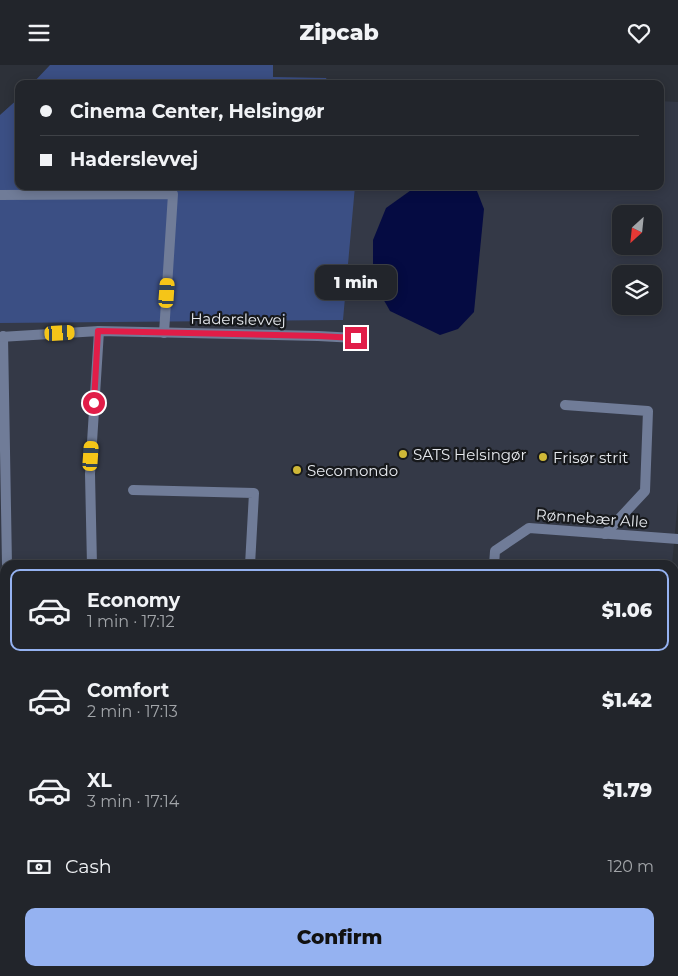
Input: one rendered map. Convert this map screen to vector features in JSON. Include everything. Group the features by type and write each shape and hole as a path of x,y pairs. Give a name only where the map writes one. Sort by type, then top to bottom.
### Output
{"street":[{"path":"0,195 173,194 164,333"},
{"path":"92,560 90,474 98,331"},
{"name":"Haderslevvej","path":"1,337 98,331 356,338"},
{"path":"1,337 2,451 7,560"},
{"path":"565,405 648,411 645,491 605,534"},
{"path":"133,490 254,493 250,560"},
{"name":"Rønnebær Alle","path":"494,560 495,551 529,528 678,539"}],"shaded area":[{"path":"50,65 273,65 273,77 326,78 327,80 36,80"},
{"path":"664,101 678,102 678,500 672,560 0,560 0,115 15,102 15,190 664,190"},
{"path":"15,102 15,190 355,190 343,320 0,323 0,115"},
{"path":"411,190 477,191 484,209 474,312 458,329 440,335 390,311 373,281 373,240 386,208"}],"place":[{"name":"SATS Helsingør","path":"403,454"},
{"name":"Frisør strit","path":"543,457"},
{"name":"Secomondo","path":"297,470"}],"route":[{"path":"94,403 98,331 356,338"}]}
